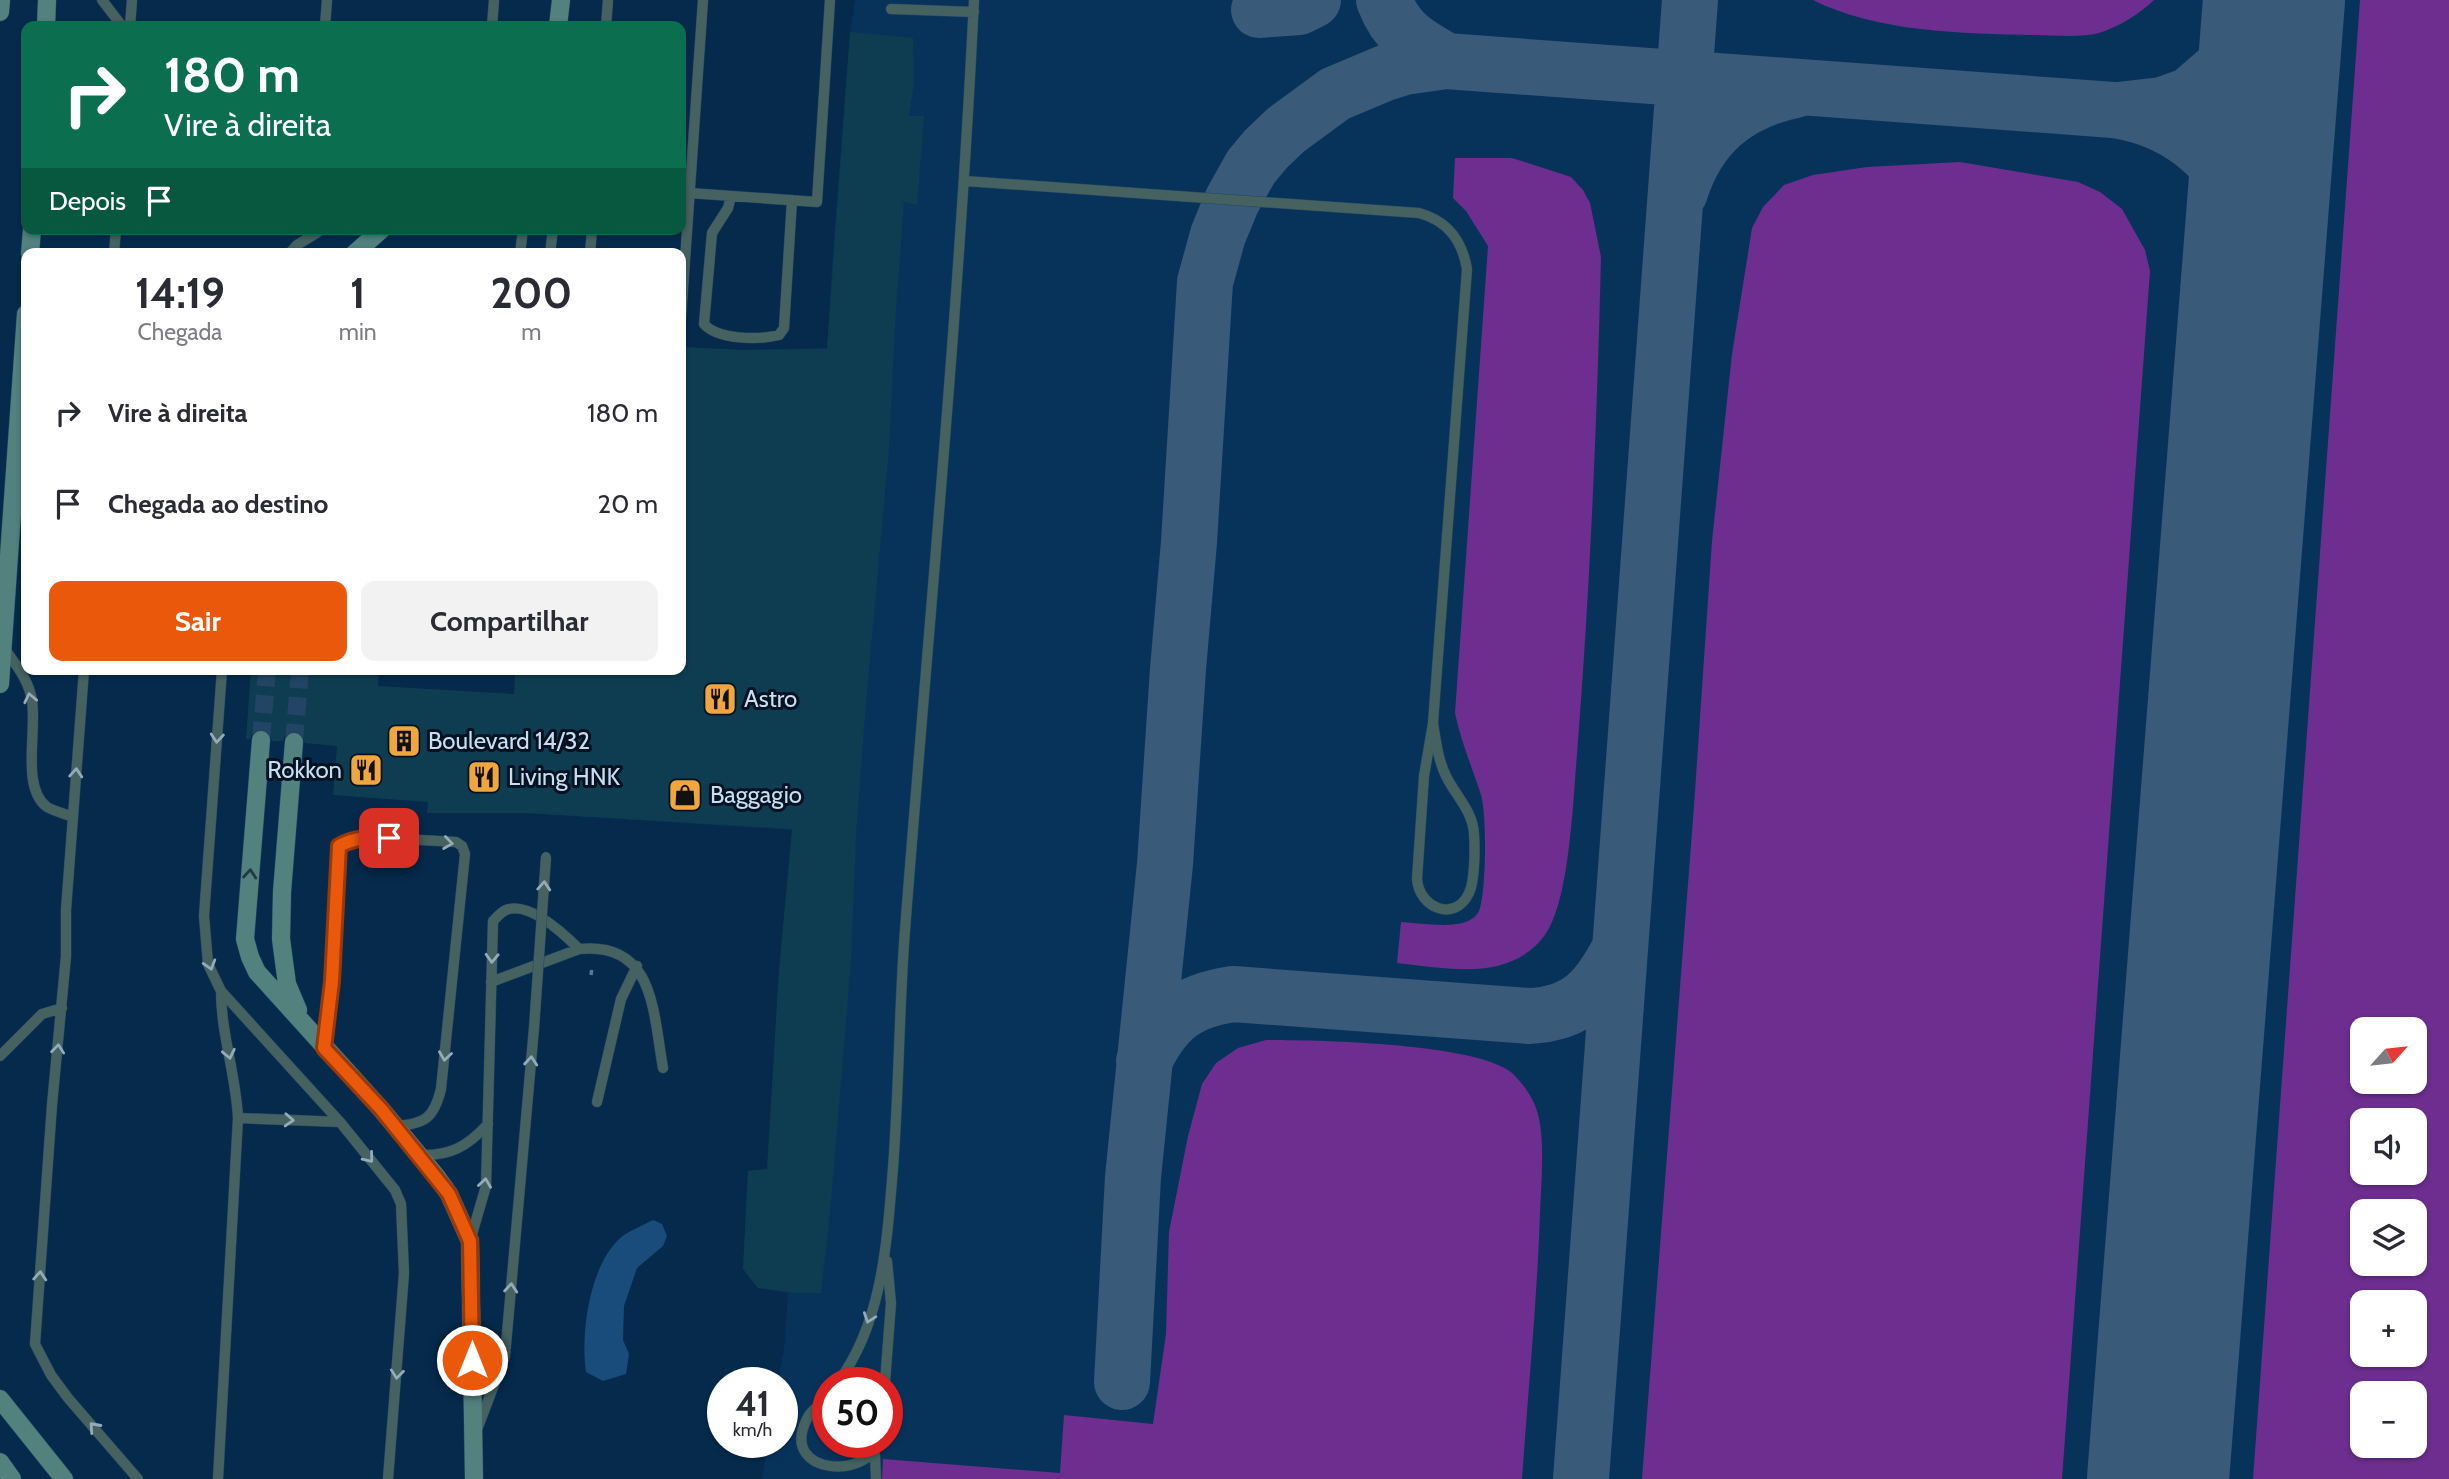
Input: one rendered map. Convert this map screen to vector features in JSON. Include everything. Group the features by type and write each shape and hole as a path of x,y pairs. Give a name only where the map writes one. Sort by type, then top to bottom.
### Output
{"main road":[{"path":"0,12 1,0"},
{"path":"46,21 47,0"},
{"path":"559,21 561,0"},
{"path":"361,248 375,235"},
{"path":"0,684 21,434"},
{"path":"261,740 245,939 250,957 257,972 394,1126 449,1194 470,1241 474,1479"},
{"path":"294,742 281,939 287,984 302,1020"},
{"path":"0,1399 64,1479"},
{"path":"0,1462 12,1479"}],"lane":[{"path":"102,0 118,21"},
{"path":"130,21 132,0"},
{"path":"325,21 327,0"},
{"path":"493,21 495,0"},
{"path":"606,21 608,0"},
{"path":"686,249 703,0"},
{"path":"690,193 817,202 830,0"},
{"path":"846,1367 863,1337 886,1252 905,933 945,461 965,181 974,0"},
{"path":"891,9 974,12"},
{"path":"965,181 1419,213 1430,216 1450,229 1464,254 1468,269 1433,723 1424,776 1417,887 1425,901 1432,906 1449,909 1458,906 1470,892 1475,835 1471,818 1444,772 1433,723"},
{"path":"731,196 728,208 712,233 704,324 710,331 720,335 770,337 779,335 784,328 792,200"},
{"path":"294,248 312,235"},
{"path":"3,646 21,673"},
{"path":"23,675 32,701 32,783 37,796 48,807 73,817"},
{"path":"84,675 36,1344 51,1375 68,1398 138,1479"},
{"path":"222,675 204,915 208,964 221,991 340,1122 395,1190 401,1203 404,1273 388,1479"},
{"path":"324,1048 332,981 339,846 352,839 367,837 456,842 462,845 465,854 439,1098 428,1118 414,1125 394,1126"},
{"path":"472,1444 505,1356 546,857"},
{"path":"470,1241 485,1186 493,921 504,911 516,908 529,911 565,935 579,948"},
{"path":"491,982 579,948 612,950 637,966 650,992 663,1068"},
{"path":"597,1102 621,999 637,966"},
{"path":"218,1479 238,1118 236,1088 221,1016 221,991"},
{"path":"0,1056 42,1014 62,1008"},
{"path":"238,1118 340,1122"},
{"path":"418,1155 436,1156 453,1151 472,1142 488,1124"},
{"path":"886,1252 891,1304 886,1367"},
{"path":"812,1412 807,1418 801,1440 808,1460 816,1469 828,1476 849,1476 868,1465 873,1458"},
{"path":"875,1458 876,1479"}],"path":[{"path":"592,968 592,975"}],"shaded area":[{"path":"855,0 2449,0 2449,1479 762,1479 765,1458 798,1458 798,1367 781,1367 788,1293 758,1288 743,1269 748,1171 767,1169 792,830 526,813 676,675 686,675 686,347 743,350 827,348 850,33"},
{"path":"1813,0 2154,0 2128,20 2107,30 2092,35 2067,36 1980,34 1892,25 1838,11"},
{"path":"2360,0 2449,0 2449,1479 2253,1479"},
{"path":"1455,158 1512,158 1571,177 1590,203 1601,257 1586,630 1572,822 1565,874 1560,898 1545,935 1530,950 1514,960 1476,969 1397,963 1401,922 1446,925 1470,920 1479,910 1484,885 1483,805 1455,713 1488,246 1466,211 1453,198"},
{"path":"1960,162 2078,182 2100,192 2122,209 2145,250 2150,271 2062,1479 1642,1479 1712,541 1732,354 1752,228 1763,207 1784,185 1813,175 1867,167"},
{"path":"1266,1040 1395,1045 1466,1055 1493,1063 1512,1073 1532,1098 1541,1132 1542,1174 1522,1479 882,1479 883,1459 1060,1473 1064,1415 1153,1424 1166,1334 1169,1232 1188,1136 1202,1084 1216,1063 1238,1048"},
{"path":"653,1220 662,1224 667,1236 663,1246 637,1268 624,1306 623,1340 629,1354 626,1374 603,1381 586,1372 586,1318 595,1279 612,1246 624,1235"}],"building":[{"path":"850,32 913,38 914,82 909,116 924,116 917,205 904,202 889,448 866,703 856,834 851,961 830,1213 821,1293 796,1293 758,1288 743,1269 748,1171 767,1169 779,970 792,829 526,813 427,813 428,802 333,795 337,746 305,743 301,733 294,731 285,735 283,741 272,741 268,731 261,729 252,733 250,739 246,739 251,675 379,675 378,686 514,694 515,675 686,675 686,347 827,349"}],"taxiway":[{"path":"1259,10 1299,7 1313,0"},
{"path":"1384,0 1401,30 1446,61"},
{"path":"1581,1479 1690,0"},
{"path":"2118,110 2162,105 2190,95 2272,24"},
{"path":"1122,1382 1133,1177 1165,864 1205,282 1218,235 1232,201 1251,167 1266,149 1286,130 1335,94 1404,67 1446,61 2113,110 2150,119 2198,147 2212,160 2235,191 2255,236"},
{"path":"1680,192 1697,154 1722,124 1755,103 1795,90"},
{"path":"1144,1061 1160,1033 1179,1014 1202,1001 1233,994 1529,1016 1546,1014 1561,1010 1585,997 1604,976 1620,948"}],"runway":[{"path":"2158,1479 2274,0"}],"tunnel":[{"path":"261,740 267,675"},
{"path":"294,742 300,675"}],"place":[{"name":"Astro","path":"720,699"},
{"name":"Boulevard 14/32","path":"404,741"},
{"name":"Rokkon","path":"366,770"},
{"name":"Living HNK","path":"484,777"},
{"name":"Baggagio","path":"685,795"}],"route":[{"path":"389,838 352,839 339,846 332,981 324,1048 381,1109 449,1194 470,1241 472,1360"}]}
